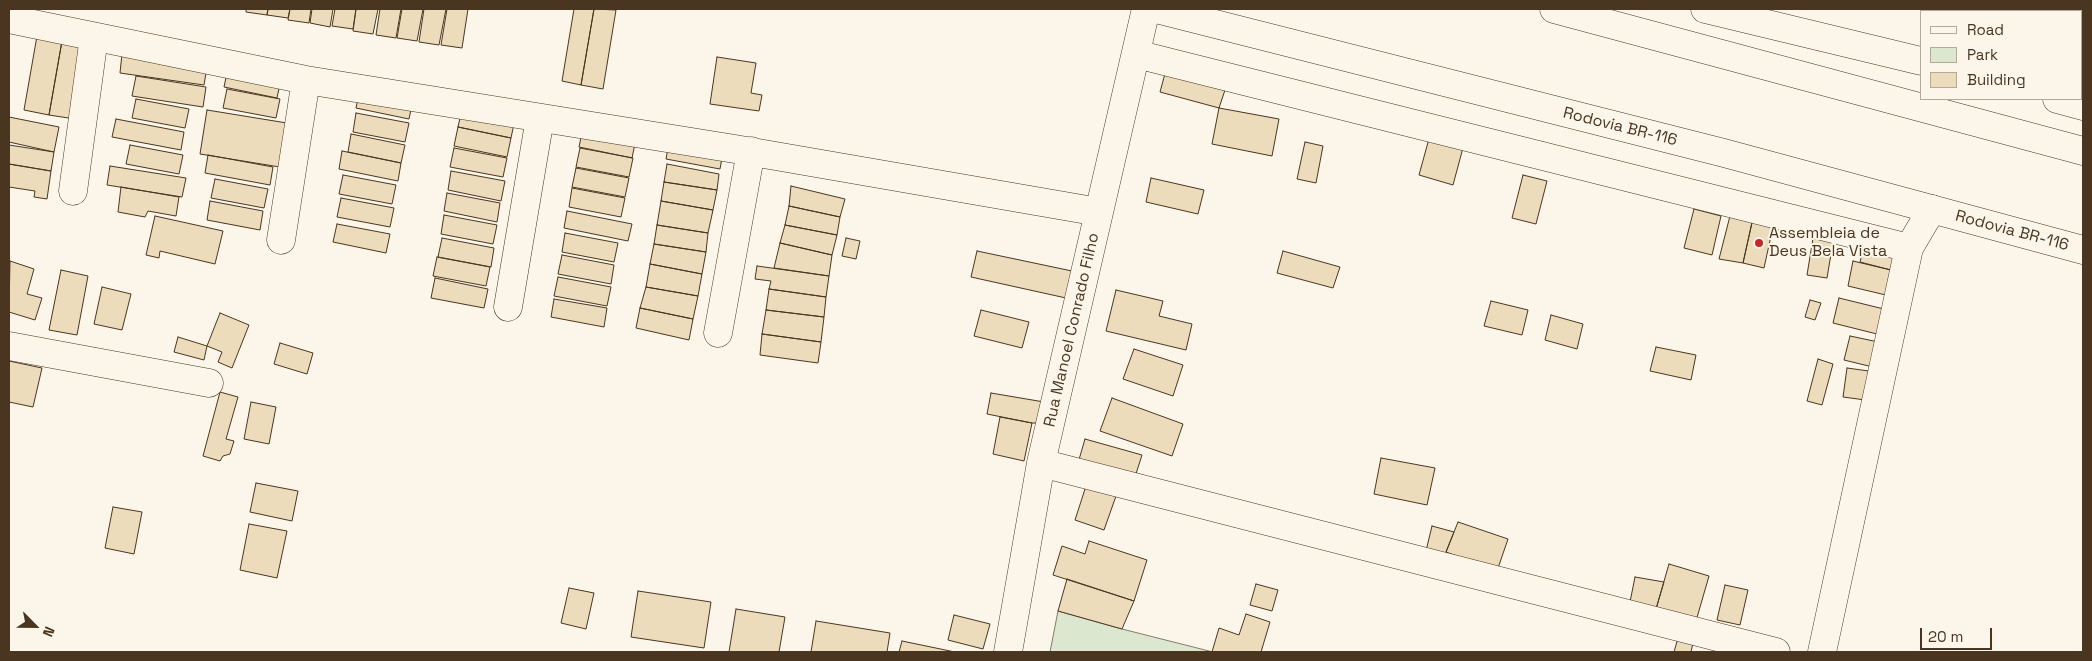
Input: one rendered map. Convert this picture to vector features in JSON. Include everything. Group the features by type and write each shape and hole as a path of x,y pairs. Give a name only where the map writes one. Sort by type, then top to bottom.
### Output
{"main road":[{"name":"Rua Manoel Conrado Filho","path":"1008,652 1042,463 1146,9"},
{"name":"Rodovia BR-116","path":"1156,9 1705,148 2083,250"},
{"path":"1554,9 1931,104 2083,151"},
{"path":"1705,9 1920,61"},
{"path":"9,20 306,80 751,152 1099,212"},
{"path":"72,191 94,37"},
{"path":"1136,54 1909,248"},
{"path":"281,240 306,80"},
{"path":"2061,100 2083,106"},
{"path":"508,306 540,118"},
{"path":"718,333 751,152"},
{"path":"1822,652 1909,248 1932,209"},
{"path":"9,346 208,383"},
{"path":"1042,463 1776,652"}],"green space":[{"path":"1058,611 1122,629 1213,652 1050,652"}],"building":[{"path":"246,9 268,9 267,15 246,12"},
{"path":"268,9 290,9 288,18 267,15"},
{"path":"290,9 311,9 309,23 288,20"},
{"path":"312,9 333,9 330,27 310,23"},
{"path":"335,9 356,9 353,29 332,26"},
{"path":"356,9 378,9 373,34 353,31"},
{"path":"380,9 401,9 396,38 376,35"},
{"path":"402,9 423,9 417,41 397,38"},
{"path":"424,9 446,9 439,45 419,42"},
{"path":"447,9 468,9 462,48 441,45"},
{"path":"574,9 594,9 581,85 562,81"},
{"path":"594,9 616,10 603,89 581,85"},
{"path":"37,36 62,41 49,115 24,110"},
{"path":"62,41 89,45 75,119 49,115"},
{"path":"122,54 207,67 204,85 120,73"},
{"path":"717,57 756,63 751,93 762,95 759,111 710,104"},
{"path":"228,68 281,79 277,98 224,87"},
{"path":"1166,70 1226,87 1219,108 1160,92"},
{"path":"136,76 206,87 203,107 132,96"},
{"path":"227,89 280,99 276,118 223,108"},
{"path":"360,89 413,100 409,119 356,108"},
{"path":"136,99 189,109 185,128 132,118"},
{"path":"1219,108 1279,119 1272,156 1212,144"},
{"path":"462,109 515,119 511,138 458,127"},
{"path":"207,110 293,124 286,168 200,154"},
{"path":"356,113 409,123 405,142 353,132"},
{"path":"9,117 59,127 54,152 9,142"},
{"path":"116,119 184,132 181,150 112,137"},
{"path":"458,127 511,138 507,157 454,146"},
{"path":"583,128 636,139 632,158 579,147"},
{"path":"351,134 405,145 401,163 348,152"},
{"path":"1430,135 1464,144 1453,185 1419,175"},
{"path":"1305,142 1323,146 1316,183 1297,179"},
{"path":"669,143 723,152 720,169 666,159"},
{"path":"9,145 54,152 51,171 9,164"},
{"path":"130,145 183,155 179,174 126,164"},
{"path":"454,148 507,158 503,177 450,167"},
{"path":"580,148 633,158 629,177 576,167"},
{"path":"342,151 401,163 398,181 339,169"},
{"path":"208,155 273,167 270,185 205,173"},
{"path":"9,164 51,171 47,199 34,197 35,191 9,187"},
{"path":"667,164 719,174 717,190 664,182"},
{"path":"110,166 186,178 182,197 107,185"},
{"path":"576,168 629,178 625,197 572,187"},
{"path":"451,171 505,181 501,201 448,190"},
{"path":"343,175 396,185 392,204 339,194"},
{"path":"1523,175 1547,181 1536,224 1512,218"},
{"path":"1151,178 1204,190 1198,214 1146,202"},
{"path":"215,179 268,189 264,208 211,198"},
{"path":"664,182 717,190 713,210 661,201"},
{"path":"791,186 845,199 840,217 789,206"},
{"path":"121,187 179,197 176,216 148,211 145,217 118,212"},
{"path":"572,188 625,198 621,217 569,207"},
{"path":"447,193 500,203 497,222 444,211"},
{"path":"341,198 394,208 390,227 337,217"},
{"path":"210,201 263,211 260,230 207,220"},
{"path":"661,201 713,210 708,233 657,225"},
{"path":"789,206 840,217 837,235 785,225"},
{"path":"1694,209 1721,216 1712,255 1684,248"},
{"path":"567,211 632,224 628,241 564,228"},
{"path":"1731,212 1753,218 1743,263 1719,259"},
{"path":"444,215 497,225 493,244 441,234"},
{"path":"155,216 223,231 215,264 160,251 159,258 146,255"},
{"name":"Assembleia de Deus Bela Vista","path":"1753,218 1774,222 1764,268 1743,263"},
{"path":"337,224 390,234 386,253 333,242"},
{"path":"657,225 708,233 706,252 654,244"},
{"path":"785,225 837,235 832,255 780,243"},
{"path":"1814,232 1834,236 1827,278 1807,275"},
{"path":"565,233 618,243 614,262 562,252"},
{"path":"442,238 494,248 491,267 438,257"},
{"path":"846,238 860,241 856,259 842,256"},
{"path":"780,243 832,255 829,276 774,268"},
{"path":"654,244 706,252 702,274 650,264"},
{"path":"1864,246 1900,254 1895,271 1860,262"},
{"path":"977,251 1072,271 1066,298 971,277"},
{"path":"1283,251 1340,267 1333,288 1277,273"},
{"path":"562,255 614,265 611,284 558,274"},
{"path":"437,257 490,267 486,286 433,276"},
{"path":"10,261 34,269 27,294 42,298 35,320 9,312"},
{"path":"1853,261 1895,271 1890,296 1848,286"},
{"path":"650,264 702,274 698,296 646,287"},
{"path":"757,266 829,276 826,297 769,289 771,281 755,279"},
{"path":"61,270 88,276 77,335 49,330"},
{"path":"558,277 611,287 607,306 554,296"},
{"path":"435,278 488,289 484,308 431,298"},
{"path":"102,287 131,294 122,330 94,324"},
{"path":"646,287 698,296 693,319 640,308"},
{"path":"769,289 826,297 824,317 766,310"},
{"path":"1116,290 1163,301 1159,316 1192,324 1186,350 1106,331"},
{"path":"1839,298 1888,310 1881,335 1833,323"},
{"path":"554,299 607,308 604,327 551,317"},
{"path":"1810,300 1821,303 1815,320 1805,317"},
{"path":"1491,301 1528,310 1522,335 1484,326"},
{"path":"640,308 693,319 689,340 636,328"},
{"path":"766,310 824,317 821,342 762,334"},
{"path":"981,310 1029,322 1022,348 974,336"},
{"path":"220,313 249,325 232,368 218,362 222,352 207,346"},
{"path":"1551,315 1583,324 1577,349 1545,340"},
{"path":"762,334 821,342 818,363 760,355"},
{"path":"1850,336 1883,343 1877,368 1844,360"},
{"path":"178,337 207,346 204,360 174,352"},
{"path":"280,343 313,353 307,374 274,364"},
{"path":"1656,347 1696,355 1691,380 1650,371"},
{"path":"1134,349 1183,365 1173,396 1123,379"},
{"path":"1818,359 1833,364 1822,405 1807,401"},
{"path":"9,361 42,368 33,407 9,402"},
{"path":"1847,368 1876,372 1873,401 1843,397"},
{"path":"220,392 238,397 226,439 234,441 230,454 223,456 220,461 203,456"},
{"path":"991,393 1050,403 1042,423 1032,423 987,414"},
{"path":"1112,398 1183,424 1172,456 1100,431"},
{"path":"251,402 276,407 269,444 244,439"},
{"path":"1000,417 1032,423 1024,461 993,454"},
{"path":"1085,439 1142,455 1134,480 1078,463"},
{"path":"1381,458 1435,468 1427,505 1374,494"},
{"path":"256,483 298,491 292,521 250,512"},
{"path":"1086,486 1116,496 1104,530 1075,520"},
{"path":"113,507 142,512 134,554 105,548"},
{"path":"1458,522 1508,539 1497,571 1446,552"},
{"path":"249,524 287,531 277,578 240,570"},
{"path":"1432,526 1454,532 1446,552 1447,560 1425,555"},
{"path":"1089,541 1147,560 1134,601 1053,575 1062,546 1085,554"},
{"path":"1669,564 1709,576 1696,621 1656,609"},
{"path":"1635,577 1664,582 1656,609 1630,602"},
{"path":"1067,579 1134,601 1122,629 1058,611"},
{"path":"1256,584 1278,590 1272,611 1250,605"},
{"path":"1725,585 1748,590 1740,625 1717,620"},
{"path":"569,588 594,593 586,629 561,623"},
{"path":"638,591 711,602 704,648 631,637"},
{"path":"736,609 785,617 779,652 729,652"},
{"path":"1246,614 1270,622 1261,652 1212,652 1219,628 1239,635"},
{"path":"954,615 990,624 983,649 948,640"},
{"path":"816,621 890,633 887,652 811,652"},
{"path":"1678,638 1693,643 1691,652 1674,652"},
{"path":"902,641 955,652 899,652"}],"place":[{"name":"Assembleia de Deus Bela Vista","path":"1759,243"}]}
